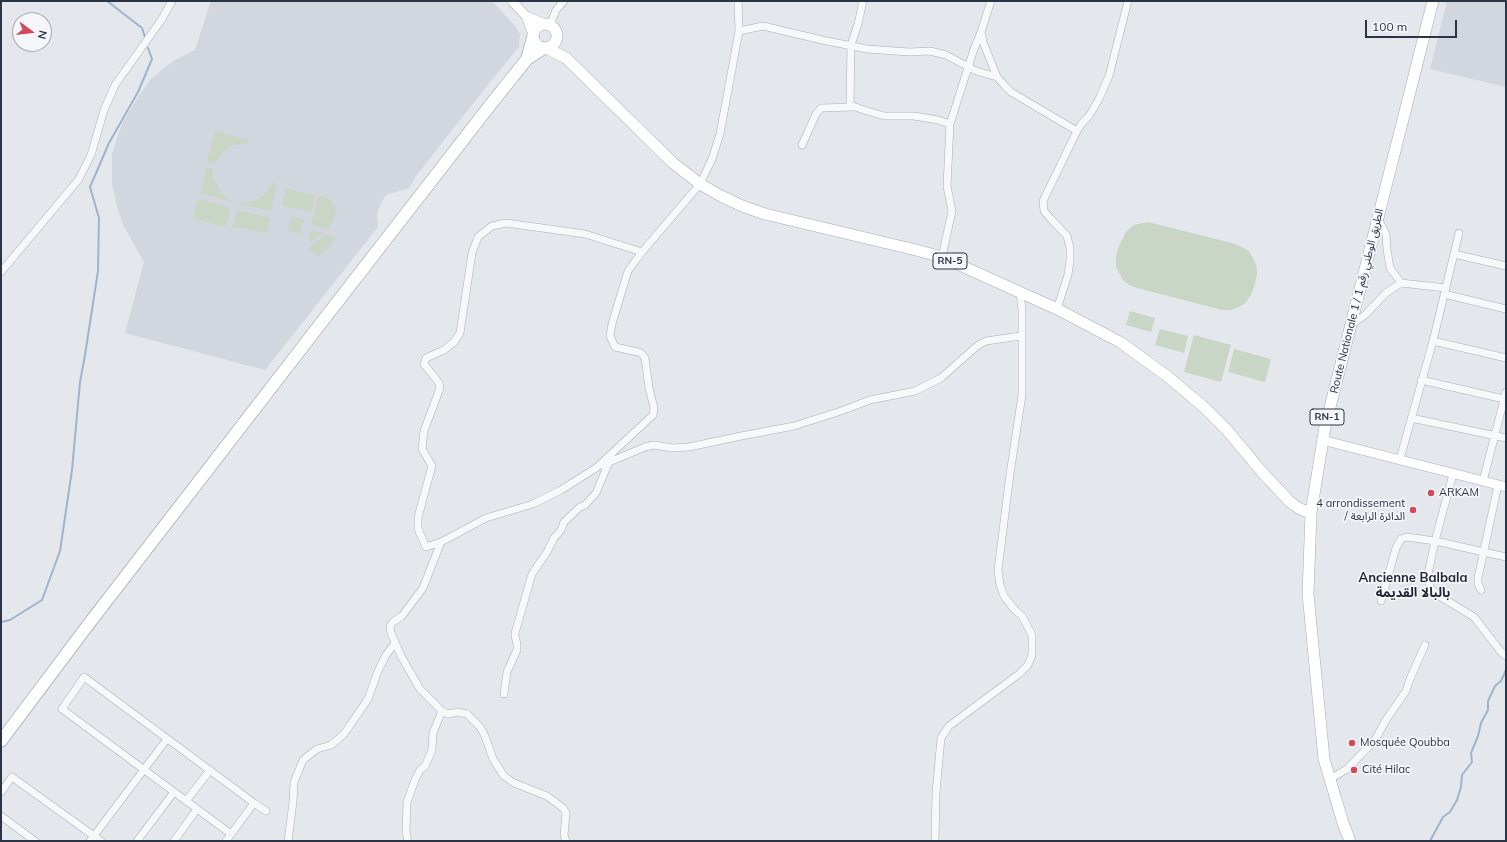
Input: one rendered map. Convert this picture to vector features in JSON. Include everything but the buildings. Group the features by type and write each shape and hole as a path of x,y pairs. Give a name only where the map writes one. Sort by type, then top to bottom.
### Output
{"highway":[{"path":"527,59 533,36"},
{"path":"1,741 311,336 527,59 545,48"}],"main road":[{"name":"Route Nationale 1 / الطريق الوطني رقم 1","path":"1350,841 1343,823 1324,759 1308,594 1311,513 1322,440 1433,1"},
{"path":"547,25 554,29 556,35 554,43 545,48 536,44 533,36 537,27 547,25"},
{"name":"RN-5","path":"556,35 566,58"},
{"name":"RN-5","path":"545,48 566,58 665,156 700,184 731,202 765,214 942,257 1057,309 1120,342 1181,387 1205,408 1227,430 1261,471 1290,502 1300,509 1311,513"}],"street":[{"path":"1,272 79,179 92,156 104,110 115,85 162,19 172,1"},
{"path":"512,1 526,16 533,36"},
{"path":"526,16 547,25 556,10 564,1"},
{"path":"596,468 653,415 654,408 649,388 645,358 641,353 615,347 610,336 612,324 628,271 642,252 700,184 712,159 720,134 739,30 738,1"},
{"path":"854,107 850,104 851,45 858,24 863,1"},
{"path":"942,257 952,216 947,186 950,124 991,1"},
{"path":"1057,309 1068,275 1070,248 1067,236 1044,211 1044,201 1077,131 1089,116 1099,99 1109,76 1128,1"},
{"path":"739,30 763,26 867,49 909,52 930,51 946,55 969,68 997,77"},
{"path":"981,32 983,42 997,77 1011,92 1077,131"},
{"path":"802,145 816,114 821,108 854,107 884,116 914,116 938,120 950,124"},
{"path":"1378,219 1386,234 1390,268 1400,283"},
{"path":"642,252 585,234 506,223 492,226 478,237 472,252 460,333 454,342 449,346 426,358 424,364 439,383 440,388 424,431 422,448 432,466 418,517 418,529 426,547 442,542 486,518 533,504 561,490 596,468 645,447 654,445 672,448 689,447 794,426 841,412 870,400 916,391 941,378 977,346 986,341 1022,336"},
{"path":"1400,459 1433,341 1459,234"},
{"path":"1454,254 1506,266"},
{"path":"1350,325 1365,315 1386,293 1400,283 1445,291 1506,309"},
{"path":"935,841 936,793 941,738 949,726 1019,674 1028,665 1032,655 1032,635 1022,616 1014,609 1004,596 998,570 1022,395 1022,310 1020,292"},
{"path":"1433,341 1506,358"},
{"path":"1421,380 1505,396 1483,481"},
{"path":"1411,418 1506,438"},
{"path":"1322,440 1502,486 1483,551 1478,578 1478,584 1481,590"},
{"path":"504,694 507,672 517,650 518,644 515,632 532,574 547,552 554,538 561,530 564,522 580,507 585,505 596,493 609,462"},
{"path":"1453,474 1435,541 1428,574 1430,587 1436,594 1474,617 1501,652 1506,656"},
{"path":"1381,601 1396,548 1401,539 1407,537 1435,541 1506,557"},
{"path":"442,542 423,588 402,616 390,626 395,643 408,672 420,689 442,711 448,714 458,712 467,714 483,732 493,759 504,776 514,782 547,796 563,808 566,813 564,835 566,841"},
{"path":"288,841 294,782 303,760 317,749 331,745 344,734 368,699 378,671 386,655 395,643"},
{"path":"1330,779 1347,769 1375,740 1386,720 1406,691 1425,645"},
{"path":"231,834 62,709 84,677 266,811"},
{"path":"408,841 406,832 407,802 415,780 420,770 425,766 432,750 433,733 442,711"},
{"path":"92,838 167,739"},
{"path":"186,801 210,770"},
{"path":"1,792 12,777 92,838 101,841"},
{"path":"137,841 174,792"},
{"path":"226,841 254,803"},
{"path":"174,841 197,809"},
{"path":"1,816 35,841"}],"shaded area":[{"path":"211,1 492,1 516,27 520,35 519,47 416,176 409,188 386,195 377,214 378,227 265,370 125,333 144,262 124,227 118,210 112,183 112,155 123,122 151,79 173,61 195,50"},
{"path":"1447,1 1506,1 1506,87 1430,69"}],"green space":[{"path":"215,131 248,140 247,144 232,145 222,153 215,164 207,162"},
{"path":"207,167 213,169 213,177 222,195 232,202 200,193"},
{"path":"273,183 277,184 271,211 238,204 253,202 266,193"},
{"path":"286,188 315,195 311,212 282,205"},
{"path":"319,196 332,199 332,205 338,206 334,219 328,229 311,225"},
{"path":"198,199 231,208 226,227 193,218"},
{"path":"237,210 270,218 267,234 232,227"},
{"path":"291,217 304,220 300,234 288,230"},
{"path":"1148,222 1232,243 1249,251 1256,264 1257,273 1251,295 1246,302 1232,310 1222,310 1129,285 1123,280 1116,267 1118,248 1126,232 1134,225"},
{"path":"311,230 323,233 310,242 309,239"},
{"path":"327,235 336,237 329,247 319,256 309,250 310,246"},
{"path":"1130,311 1155,318 1151,332 1126,325"},
{"path":"1160,329 1188,336 1184,353 1155,345"},
{"path":"1194,335 1231,345 1221,382 1184,372"},
{"path":"1234,349 1271,359 1265,382 1228,372"}],"waterway":[{"path":"107,1 142,28 145,37"},
{"path":"1,622 10,620 42,600 60,551 72,470 80,382 98,271 99,218 90,187 109,143 138,92 152,59 148,48"},
{"path":"1430,841 1443,817 1450,812 1457,800 1461,787 1462,775 1472,762 1471,753 1478,736 1481,723 1488,710 1488,701 1495,686 1501,681 1506,670"}],"place":[{"name":"ARKAM","path":"1431,493"},
{"name":"4 arrondissement / الدائرة الرابعة","path":"1413,510"},
{"name":"Mosquée Qoubba","path":"1352,743"},
{"name":"Cité Hilac","path":"1354,770"}],"district":[{"name":"Ancienne Balbala بالبالا القديمة","path":"1413,586"}]}
